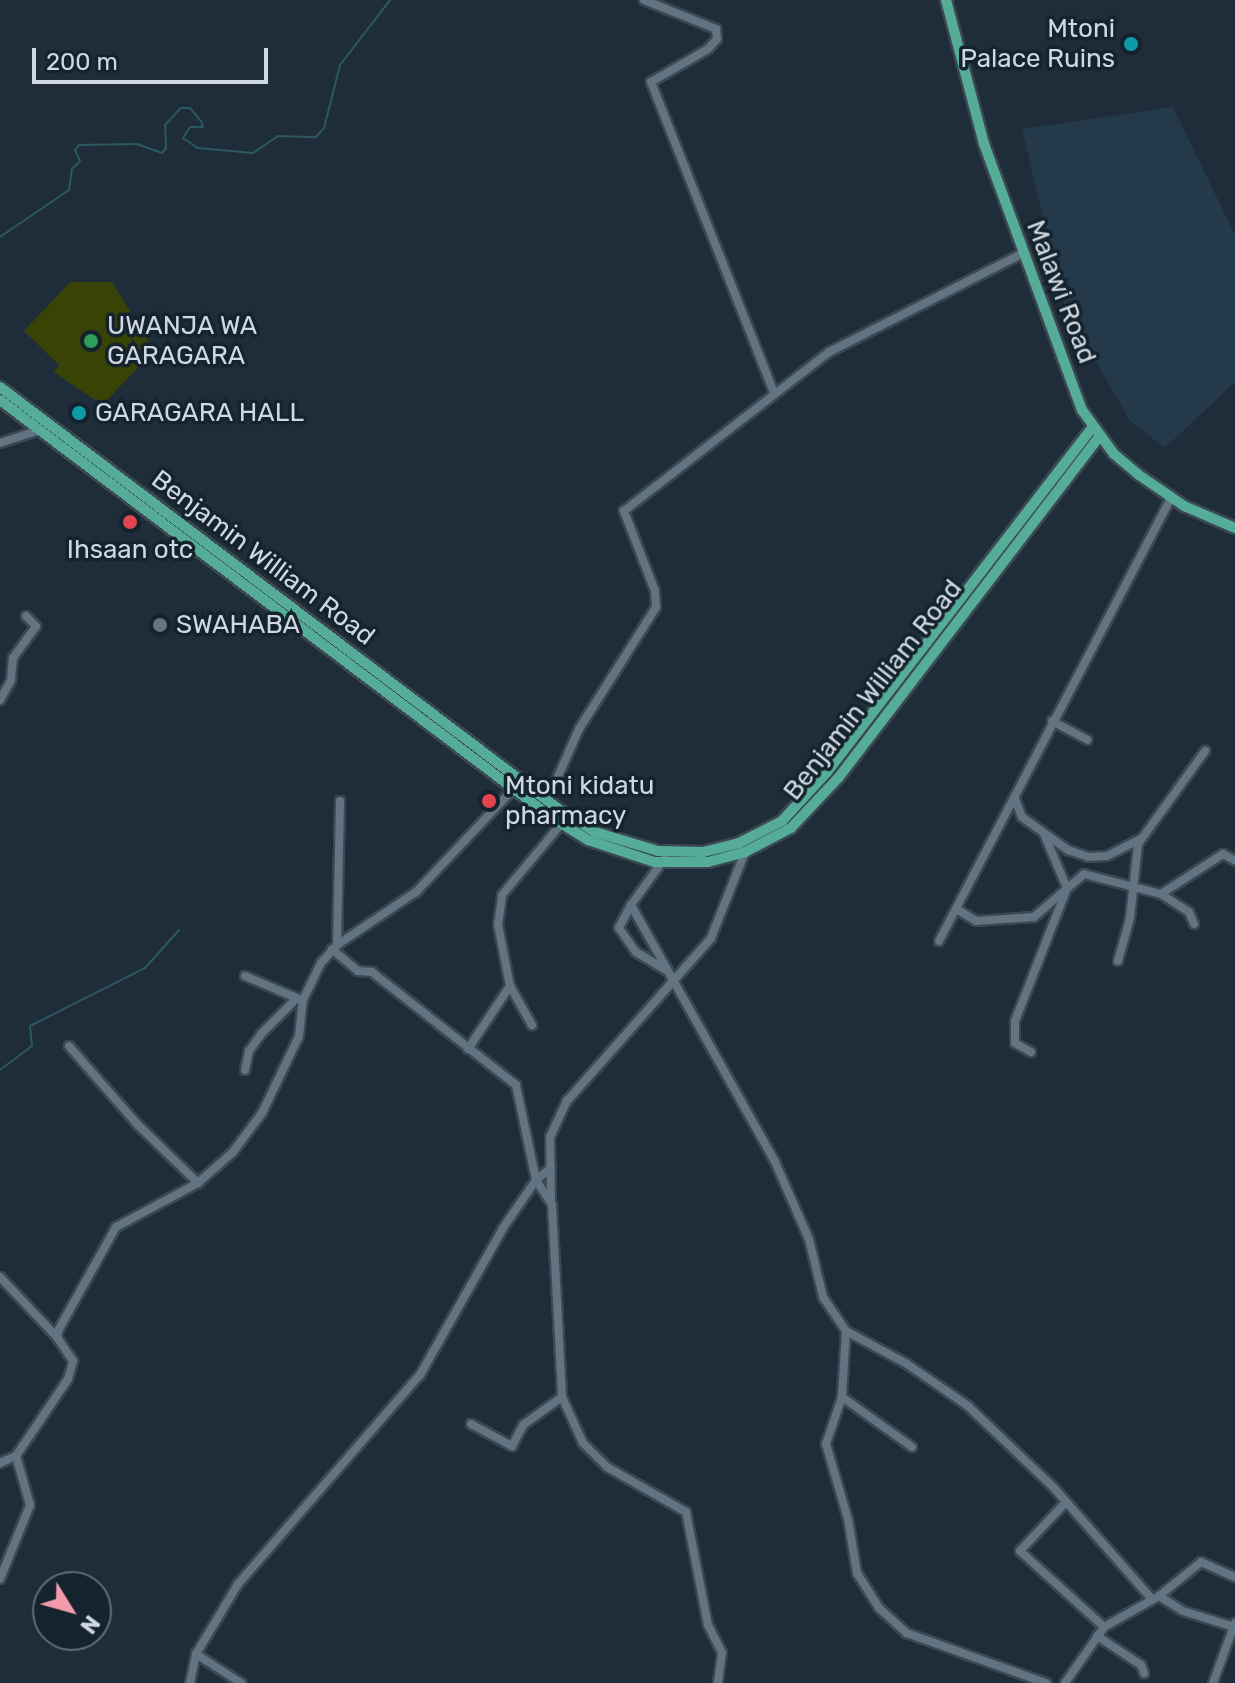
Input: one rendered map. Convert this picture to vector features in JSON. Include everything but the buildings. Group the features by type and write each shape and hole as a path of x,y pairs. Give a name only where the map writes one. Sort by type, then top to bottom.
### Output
{"main road":[{"name":"Malawi Road","path":"946,0 974,109 1021,254 1082,410 1114,454 1171,498 1235,528"},
{"name":"Benjamin William Road","path":"0,387 518,784 562,823 615,852 708,862 745,852 791,828 839,777 1076,455 1093,426"},
{"name":"Benjamin William Road","path":"0,400 518,784 595,832 665,857 739,843 782,821 827,772 1076,455 1100,436"},
{"path":"1082,410 1076,455 1095,451 1114,454"}],"street":[{"path":"644,0 716,29 717,39 708,49 651,82 774,392"},
{"path":"547,801 579,729 656,607 655,591 624,511 774,392 874,325 1021,254"},
{"path":"0,443 40,430"},
{"path":"939,941 958,910 1052,721 1171,498"},
{"path":"0,700 11,680 13,658 36,626 26,616"},
{"path":"1052,721 1087,740"},
{"path":"1118,961 1130,918 1141,838 1205,751"},
{"path":"245,1070 249,1051 262,1033 300,999 334,947 408,899 518,784"},
{"path":"1015,799 1022,817 1068,850 1098,858 1141,838"},
{"path":"340,801 334,947 358,971 372,972 516,1085 538,1183 551,1199"},
{"path":"532,1025 510,986 498,925 502,895 562,823"},
{"path":"1031,1052 1015,1043 1015,1021 1067,888 1044,834"},
{"path":"718,1683 722,1653 708,1625 686,1512 607,1467 583,1443 562,1397 550,1137 567,1101 715,932 745,852"},
{"path":"1161,894 1223,854 1234,860"},
{"path":"665,857 631,905 619,928 636,952 674,977 713,1057 775,1162 809,1239 817,1283 846,1331 956,1396 1066,1502 1156,1597 1183,1611 1234,1624 1213,1683"},
{"path":"958,910 976,921 1034,917 1090,872 1161,894 1189,912 1194,924"},
{"path":"631,905 666,970"},
{"path":"245,976 300,999"},
{"path":"468,1049 510,986"},
{"path":"57,1337 116,1227 198,1183 233,1152 262,1113 299,1036 300,999"},
{"path":"69,1046 137,1124 198,1183"},
{"path":"190,1683 196,1654 238,1584 290,1518 420,1375 503,1228 551,1168"},
{"path":"538,1183 552,1181"},
{"path":"0,1277 57,1337 73,1368 16,1456 0,1463"},
{"path":"846,1331 842,1397 827,1457 848,1519 857,1573 872,1599 896,1625 921,1641 1046,1683"},
{"path":"471,1424 512,1446 523,1425 562,1397"},
{"path":"842,1397 912,1447"},
{"path":"0,1579 30,1505 16,1456"},
{"path":"1066,1502 1020,1551 1104,1627"},
{"path":"1065,1683 1104,1627 1156,1597 1201,1562 1235,1577"},
{"path":"1097,1636 1141,1665 1144,1673"},
{"path":"196,1654 241,1683"}],"shaded area":[{"path":"1173,107 1235,235 1235,382 1165,448 1130,421 1064,305 1022,129"}],"green space":[{"name":"UWANJA WA GARAGARA","path":"70,282 112,282 154,351 107,400 95,400 54,372 59,365 24,331"}],"waterway":[{"path":"0,237 69,190 72,169 80,161 75,150 79,145 137,144 162,153 166,148 165,125 181,108 190,108 201,121 203,127 190,127 183,138 198,148 253,153 278,136 316,137 324,128 340,65 390,0"},
{"path":"100,58 119,68"},
{"path":"0,1070 32,1046 30,1026 145,968 179,930"}],"place":[{"name":"Mtoni Palace Ruins","path":"1131,44"},
{"name":"UWANJA WA GARAGARA","path":"91,341"},
{"name":"GARAGARA HALL","path":"79,413"},
{"name":"Ihsaan otc","path":"130,522"},
{"name":"SWAHABA","path":"160,625"},
{"name":"Mtoni kidatu pharmacy","path":"489,801"}]}
